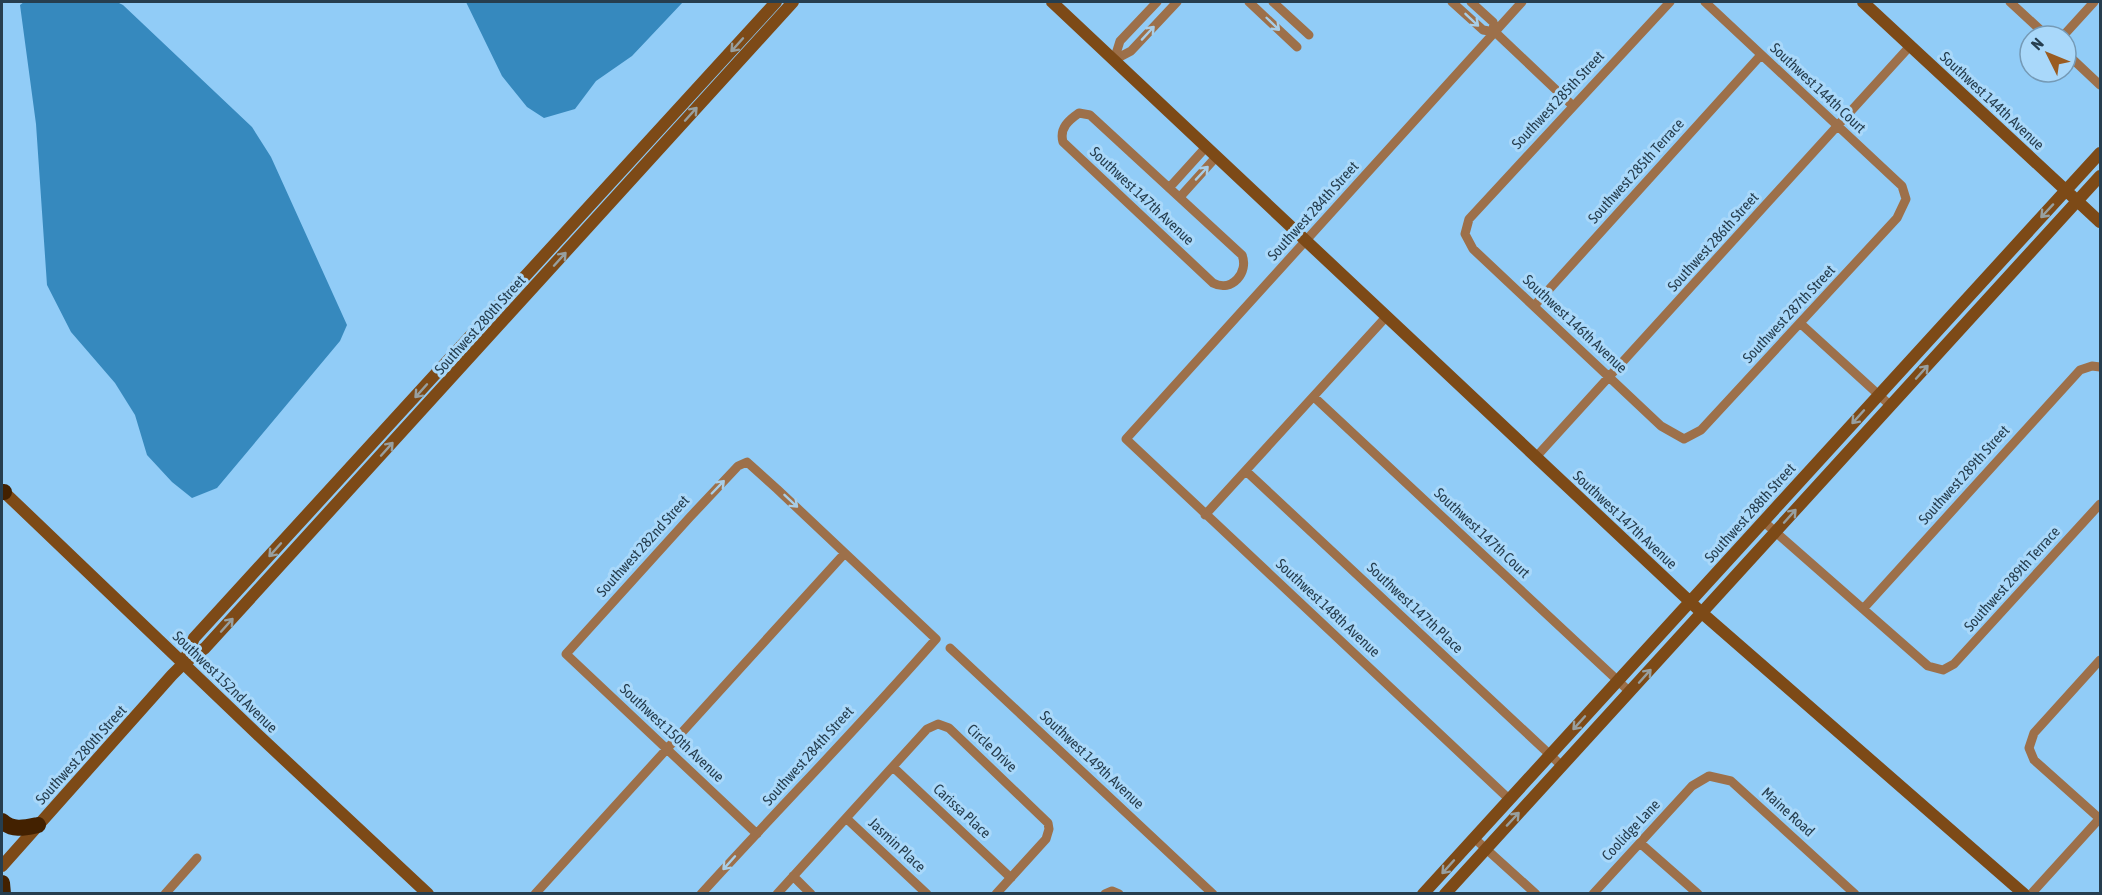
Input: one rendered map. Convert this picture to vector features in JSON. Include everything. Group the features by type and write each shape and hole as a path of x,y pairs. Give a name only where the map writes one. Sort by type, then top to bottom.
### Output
{"highway":[{"path":"2,821 8,827 16,829 38,825"},
{"path":"2,883 3,894"}],"street":[{"name":"Southwest 280th Street","path":"184,663 194,638 776,2"},
{"name":"Southwest 280th Street","path":"2,866 184,663 205,648 255,594 793,2"},
{"name":"Southwest 147th Avenue","path":"1052,2 1689,602 2024,894"},
{"path":"1114,60 1120,41 1157,2"},
{"path":"1114,60 1131,51 1177,2"},
{"path":"1249,2 1297,47"},
{"path":"1273,2 1309,35"},
{"path":"1452,2 1483,30 1495,32 1572,105"},
{"path":"1471,2 1493,22 1495,32"},
{"name":"Southwest 284th Street","path":"1126,439 1522,2"},
{"name":"Southwest 285th Street","path":"1469,219 1572,105 1670,2"},
{"name":"Southwest 144th Court","path":"1705,2 1902,186 1906,199"},
{"name":"Southwest 144th Avenue","path":"1863,2 2100,222"},
{"path":"2010,2 2034,24"},
{"path":"2074,24 2094,2"},
{"name":"Southwest 286th Street","path":"1536,457 1911,45"},
{"name":"Southwest 285th Terrace","path":"1534,306 1761,55"},
{"path":"2078,64 2100,85"},
{"name":"Southwest 147th Avenue","path":"1079,113 1090,115 1169,188 1242,255 1243,272 1231,285 1223,287 1213,283 1063,142 1061,137 1063,128 1079,113"},
{"path":"658,131 668,140"},
{"name":"Southwest 147th Avenue","path":"1169,188 1207,146"},
{"name":"Southwest 288th Street","path":"1423,894 2100,153"},
{"name":"Southwest 147th Avenue","path":"1180,197 1217,156"},
{"name":"Southwest 288th Street","path":"1445,894 2100,176"},
{"path":"602,193 613,201"},
{"name":"Southwest 287th Street","path":"1684,439 1701,430 1801,324 1897,218 1906,199"},
{"name":"Southwest 146th Avenue","path":"1469,219 1465,234 1473,249 1661,426 1684,439"},
{"path":"533,268 544,277"},
{"path":"1205,515 1386,317"},
{"path":"1801,324 1891,406"},
{"path":"455,353 466,362"},
{"name":"Southwest 289th Street","path":"1863,609 2080,370 2096,366"},
{"name":"Southwest 147th Court","path":"1314,397 1630,692"},
{"name":"Southwest 148th Avenue","path":"1126,439 1509,799"},
{"path":"357,461 368,470"},
{"name":"Southwest 282nd Street","path":"566,654 738,466 747,462 845,553"},
{"name":"Southwest 147th Place","path":"1246,471 1562,766"},
{"name":"Southwest 152nd Avenue","path":"2,491 428,894"},
{"name":"Southwest 289th Terrace","path":"1863,609 1928,666 1943,670 1954,664 2100,504"},
{"path":"1763,522 1863,609"},
{"path":"297,526 308,536"},
{"path":"535,894 707,702 845,553"},
{"name":"Southwest 284th Street","path":"701,894 936,639 845,553"},
{"path":"244,585 255,594"},
{"name":"Southwest 149th Avenue","path":"950,648 1213,894"},
{"name":"Southwest 150th Avenue","path":"566,654 757,834"},
{"path":"2031,894 2100,818 2034,760 2029,748 2034,733 2100,660"},
{"name":"Circle Drive","path":"777,894 927,729 931,726 943,725 949,728 1048,823 1048,835 996,894"},
{"name":"Carissa Place","path":"893,767 1011,878"},
{"name":"Maine Road","path":"1692,786 1709,776 1731,780 1855,894"},
{"name":"Coolidge Lane","path":"1593,894 1692,786"},
{"name":"Jasmin Place","path":"846,818 927,894"},
{"path":"1474,838 1536,894"},
{"path":"1640,843 1698,894"},
{"path":"165,894 197,858"},
{"path":"793,876 812,894"},
{"path":"1105,894 1112,891 1119,894"}],"water":[{"path":"24,2 117,2 123,5 252,127 271,157 347,325 340,341 217,488 192,498 172,482 147,455 135,415 115,383 71,332 47,285 36,124 20,5"},
{"path":"466,2 683,2 632,56 596,81 575,109 544,118 527,107 502,76"}]}
